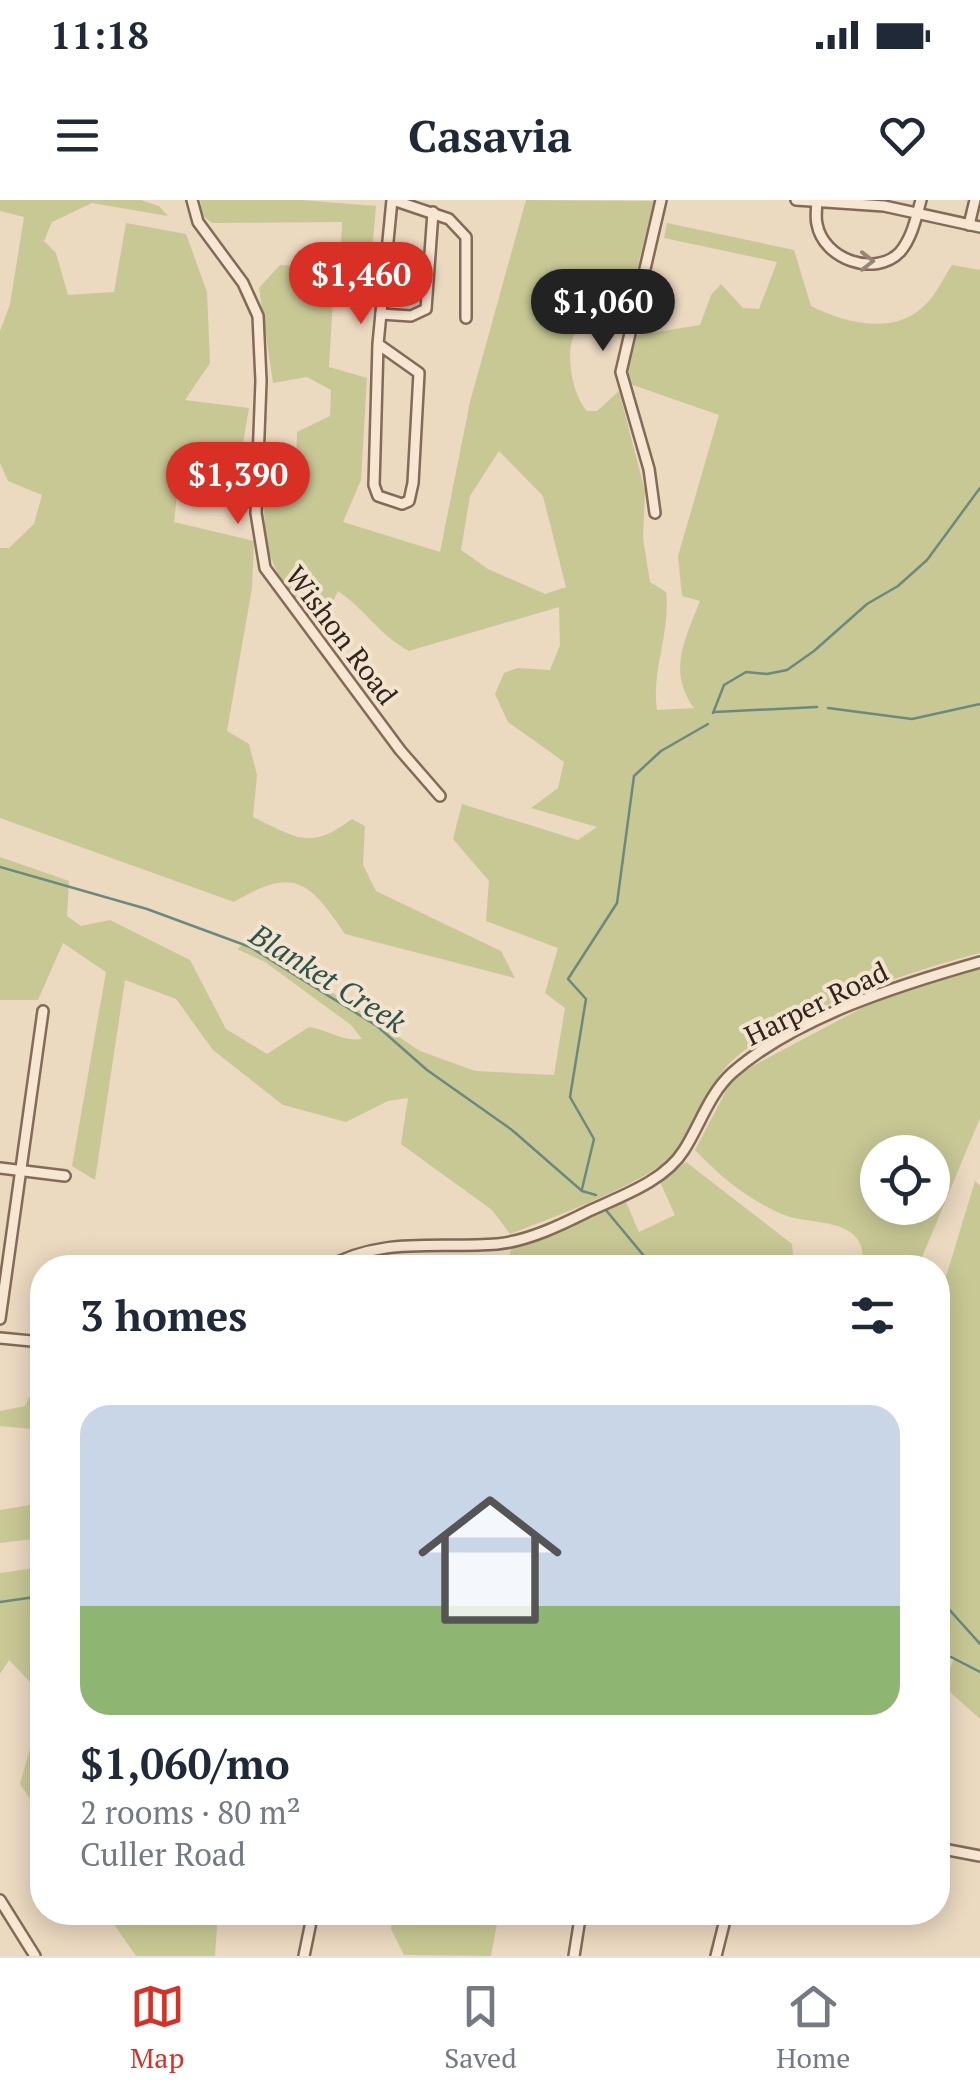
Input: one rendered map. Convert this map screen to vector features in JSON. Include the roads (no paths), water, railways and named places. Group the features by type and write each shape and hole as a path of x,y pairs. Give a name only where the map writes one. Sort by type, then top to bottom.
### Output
{"street":[{"name":"Wishon Road","path":"192,200 198,222 243,283 258,316 262,381 256,513 265,568 400,750 440,796"},
{"path":"378,344 419,373 409,501 402,504 375,493 378,344 392,200 449,219 466,237 470,252 466,318"},
{"path":"655,513 648,468 621,372 661,200"},
{"path":"796,200 884,206 975,226 975,200"},
{"path":"817,201 816,226 824,240 851,262 868,264 890,260 902,249 920,200"},
{"path":"382,314 411,316 426,309 433,212"},
{"name":"Harper Road","path":"349,1255 387,1246 502,1243 593,1210 668,1168 682,1154 722,1083 766,1050 871,997 980,962"},
{"path":"0,1319 44,1012"},
{"path":"0,1168 65,1176"},
{"path":"0,1338 30,1341"},
{"path":"950,1850 980,1856"},
{"path":"0,1900 34,1956"},
{"path":"304,1956 310,1925"},
{"path":"574,1956 579,1925"},
{"path":"716,1956 724,1925"}],"waterway":[{"path":"713,713 724,685 746,672 767,674 787,670 867,604 898,586 927,560 980,488"},
{"path":"828,708 912,719 980,704"},
{"path":"715,712 817,707"},
{"path":"582,1189 594,1139 570,1097 586,999 568,979 617,903 634,776 661,751 708,724"},
{"name":"Blanket Creek","path":"0,867 147,909 250,947 377,1026 427,1070 512,1130 582,1191 596,1195"},
{"name":"Blanket Creek","path":"605,1209 643,1255"},
{"path":"0,1602 30,1598"},
{"name":"Blanket Creek","path":"950,1610 980,1644"},
{"path":"951,1657 980,1672"}]}
